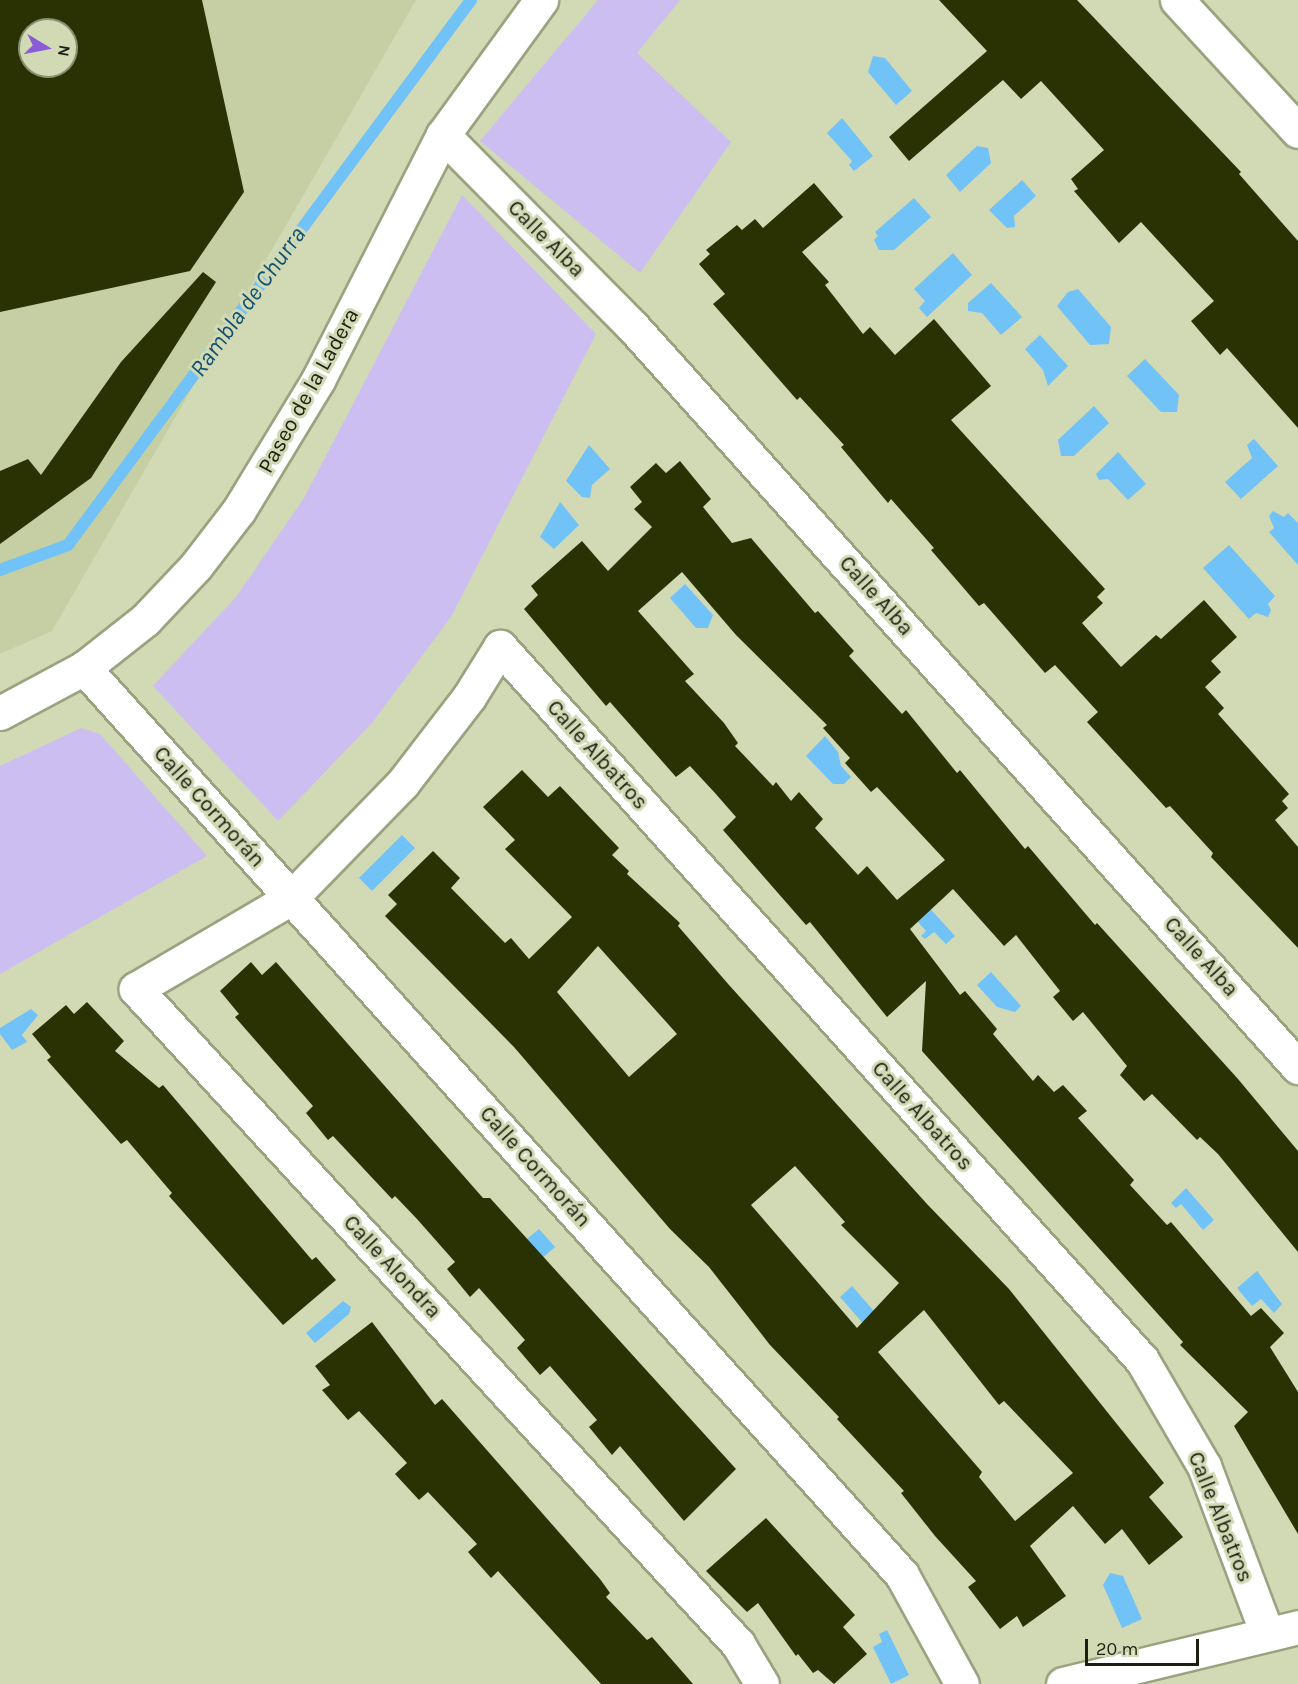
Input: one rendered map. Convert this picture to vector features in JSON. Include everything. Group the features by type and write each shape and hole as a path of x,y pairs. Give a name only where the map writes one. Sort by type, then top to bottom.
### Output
{"street":[{"name":"Paseo de la Ladera","path":"0,713 84,668 145,620 196,566 239,510 318,380 443,135 541,0"},
{"path":"1177,0 1298,131"},
{"name":"Calle Alba","path":"443,135 633,327 1298,1067"},
{"name":"Calle Albatros","path":"291,898 402,784 469,697 500,648 1142,1360 1204,1466 1283,1631"},
{"name":"Calle Cormorán","path":"84,668 903,1575 962,1684"},
{"name":"Calle Alondra","path":"291,898 136,988 738,1644 762,1684"},
{"path":"1063,1684 1283,1631"}],"shaded area":[{"path":"0,0 416,0 52,631 0,654"},
{"path":"598,0 680,0 637,53 731,142 640,273 480,141"},
{"path":"462,195 596,334 451,617 372,723 278,821 153,686 236,597 304,498"},
{"path":"81,728 100,734 207,856 0,974 0,766"}],"water":[{"path":"873,56 885,58 912,91 896,105 868,72"},
{"path":"842,118 873,156 854,171 849,165 852,161 827,133"},
{"path":"977,146 988,148 991,163 960,192 946,175"},
{"path":"1022,180 1036,196 1014,216 1015,227 1007,228 989,210"},
{"path":"914,198 931,217 894,250 879,250 874,240 878,236 875,232"},
{"path":"953,253 972,275 927,317 919,308 925,301 914,289"},
{"path":"991,283 1022,317 1001,335 982,313 968,311 968,303"},
{"path":"1078,289 1111,327 1109,344 1090,345 1057,306 1068,292"},
{"path":"1040,335 1068,366 1048,386 1043,370 1025,349"},
{"path":"1145,359 1179,395 1177,412 1161,412 1127,376"},
{"path":"1094,406 1109,423 1074,456 1061,456 1058,440"},
{"path":"1254,439 1278,466 1241,499 1225,482 1252,458 1247,445"},
{"path":"589,445 610,469 592,485 590,498 582,497 566,481"},
{"path":"1118,452 1146,484 1128,500 1108,479 1099,480 1096,474"},
{"path":"560,502 579,525 554,549 540,537"},
{"path":"1273,511 1284,517 1288,513 1298,523 1298,565 1269,532 1274,528 1269,516"},
{"path":"1229,545 1275,596 1268,604 1271,610 1268,617 1256,613 1249,619 1203,568"},
{"path":"685,584 713,615 708,628 696,628 670,598"},
{"path":"825,736 838,752 841,766 851,777 844,784 833,784 806,756"},
{"path":"402,835 415,848 372,891 359,878"},
{"path":"923,901 955,936 946,944 934,932 925,939 921,936 926,931 910,913"},
{"path":"991,972 1021,1006 1015,1012 997,1007 977,985"},
{"path":"31,1009 38,1015 22,1035 27,1042 12,1050 0,1034 0,1028"},
{"path":"1186,1188 1214,1220 1203,1230 1181,1204 1176,1208 1171,1203"},
{"path":"539,1229 555,1247 519,1278 516,1248"},
{"path":"1257,1271 1282,1304 1274,1313 1261,1299 1252,1306 1237,1288"},
{"path":"852,1286 879,1317 867,1328 840,1297"},
{"path":"343,1301 351,1307 349,1314 315,1343 306,1333"},
{"path":"1110,1573 1123,1576 1142,1619 1122,1628 1103,1585"},
{"path":"887,1630 909,1675 891,1684 873,1647 882,1642 879,1634"}],"building":[{"path":"0,0 202,0 244,192 190,271 0,312"},
{"path":"939,0 1077,0 1241,172 1239,174 1298,241 1298,428 1227,348 1220,355 1191,321 1214,301 1141,222 1119,243 1074,191 1078,189 1071,179 1104,150 1041,81 1021,99 1003,80 909,161 889,137 987,51"},
{"path":"814,183 843,217 802,252 829,282 825,285 863,334 870,327 895,355 934,319 991,386 951,420 1105,589 1097,597 1103,603 1082,623 1121,667 1156,635 1161,639 1204,600 1237,637 1211,661 1221,672 1205,687 1224,708 1218,714 1289,794 1282,801 1288,808 1275,820 1298,847 1298,948 1211,857 1213,853 1170,806 1166,808 1087,722 1098,712 1055,665 1045,673 984,603 979,606 931,550 934,548 891,499 888,503 841,447 844,445 800,397 797,400 713,304 725,294 699,264 710,254 706,250 737,225 742,230 755,219 763,228"},
{"path":"203,272 216,282 91,478 0,544 0,471 28,459 41,475 121,362"},
{"path":"680,461 711,499 703,507 732,543 751,538 815,613 818,611 854,651 849,656 902,714 906,710 957,773 960,770 1025,849 1028,846 1095,925 1097,923 1238,1079 1298,1151 1298,1252 1218,1154 1200,1137 1197,1140 1152,1094 1144,1101 1120,1075 1127,1066 1083,1012 1073,1021 1053,997 1060,991 1016,935 1004,946 953,889 910,929 960,995 965,991 997,1029 993,1034 1033,1081 1038,1075 1054,1092 1063,1085 1087,1111 1078,1118 1134,1180 1130,1185 1167,1225 1171,1222 1251,1316 1261,1308 1284,1333 1270,1347 1298,1392 1298,1534 1234,1426 1248,1412 1180,1345 1183,1342 922,1051 926,981 887,1017 810,922 806,925 723,830 736,817 715,793 690,766 676,777 610,702 606,706 524,609 538,595 531,586 582,541 608,571 652,527 634,509 642,502 630,487 656,463 666,473","holes":["682,572 736,635 827,725 823,728 850,758 845,763 871,792 877,787 945,860 897,900 867,866 858,875 815,828 823,819 799,792 791,801 776,782 773,786 735,746 738,743 724,723 685,681 694,674 638,611"]},
{"path":"522,770 548,797 560,786 619,848 612,855 629,871 627,874 680,923 678,926 729,985 927,1204 1009,1289 1164,1483 1149,1497 1183,1537 1149,1565 1122,1529 1105,1544 1073,1506 1030,1546 1066,1596 1023,1627 1017,1616 1000,1629 968,1587 976,1581 935,1536 901,1493 904,1491 837,1419 839,1417 770,1345 709,1267 670,1229 514,1047 385,916 397,904 388,895 433,851 460,878 451,888 505,943 511,938 529,959 572,917 505,849 515,840 483,807","holes":["598,946 677,1034 629,1077 557,992","795,1166 845,1222 841,1225 899,1283 857,1328 751,1205","924,1310 999,1405 1004,1401 1073,1473 1015,1521 979,1477 982,1472 878,1352"]},
{"path":"251,962 262,975 276,962 483,1198 490,1198 736,1469 684,1521 620,1446 612,1455 589,1427 597,1420 550,1366 540,1375 517,1348 525,1340 479,1288 470,1297 447,1269 455,1262 417,1219 395,1196 392,1199 333,1136 328,1140 306,1113 313,1106 235,1017 239,1014 220,991"},
{"path":"87,1002 124,1041 115,1051 159,1088 163,1085 312,1260 316,1257 336,1280 283,1325 169,1196 172,1193 127,1140 121,1144 47,1060 51,1057 32,1034 66,1005 74,1014"},
{"path":"372,1322 435,1405 442,1399 600,1579 610,1593 606,1597 647,1640 652,1637 693,1684 601,1684 498,1571 491,1578 468,1552 477,1544 428,1492 419,1500 395,1474 407,1463 359,1411 348,1420 322,1390 330,1385 315,1366"},
{"path":"766,1518 855,1615 843,1627 867,1654 834,1684 818,1670 813,1673 798,1654 796,1656 758,1603 747,1612 706,1571"}],"waterway":[{"name":"Rambla de Churra","path":"0,570 68,545 471,0"}]}
